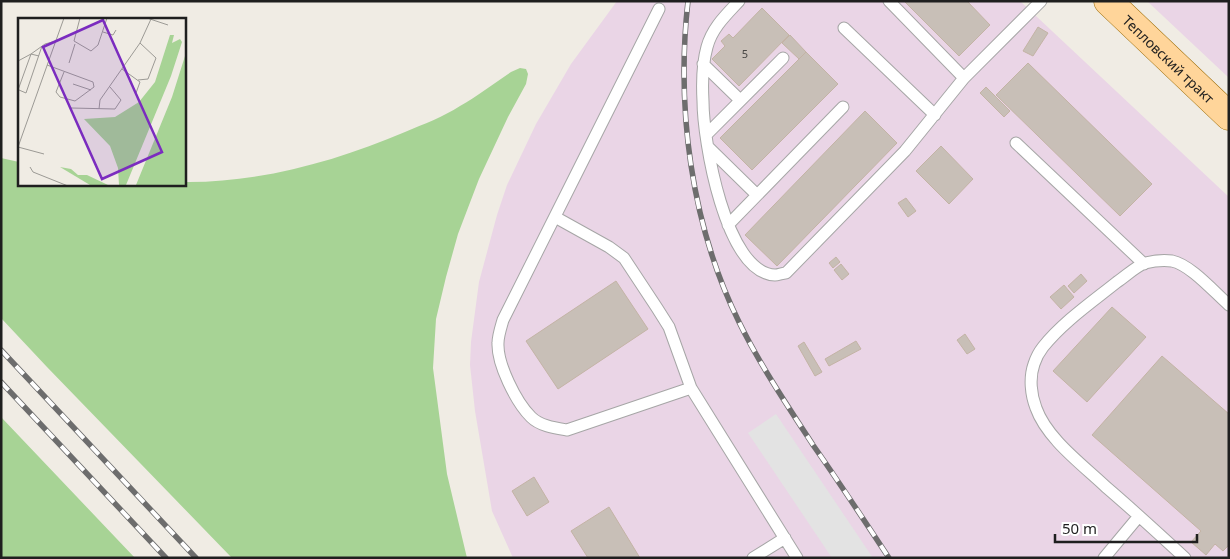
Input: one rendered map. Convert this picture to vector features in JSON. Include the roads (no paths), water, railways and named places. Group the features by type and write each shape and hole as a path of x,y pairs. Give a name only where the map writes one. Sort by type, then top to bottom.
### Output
{"main road":[{"name":"Тепловский тракт","path":"1108,1 1229,116"}],"lane":[{"path":"739,1 711,34 703,64 703,102 706,135 722,207 740,250 757,268 776,275 786,273 905,151 964,78 1041,1"},
{"path":"888,1 964,78"},
{"path":"659,9 503,320 498,342 500,363 510,386 531,417 547,426 567,430 690,388"},
{"path":"844,28 935,115"},
{"path":"706,135 783,58"},
{"path":"703,64 740,100"},
{"path":"728,225 843,107"},
{"path":"1016,143 1144,264"},
{"path":"708,147 757,195"},
{"path":"555,217 609,247 624,258 668,327 690,388 797,558"},
{"path":"1185,558 1079,462 1043,424 1031,392 1031,375 1034,363 1042,348 1058,332 1079,312 1144,264 1172,261 1183,266 1229,305"},
{"path":"1104,558 1139,516"},
{"path":"754,558 785,538"}],"railway":[{"path":"688,1 684,83 691,165 709,246 723,285 747,338 774,385 889,558"},
{"path":"1,350 196,558"},
{"path":"1,382 166,558"}]}
